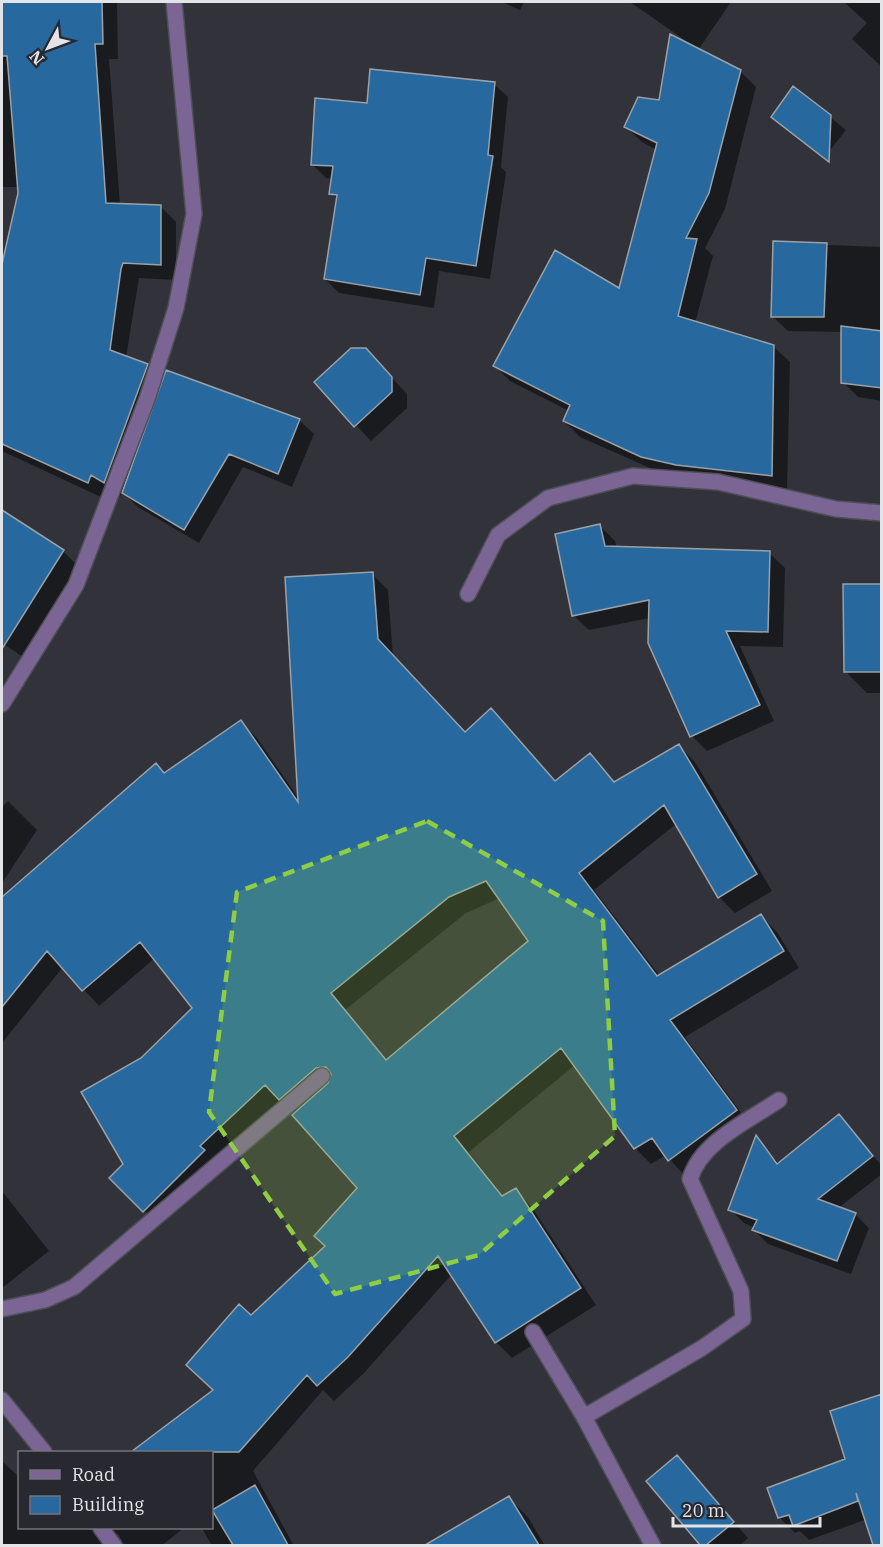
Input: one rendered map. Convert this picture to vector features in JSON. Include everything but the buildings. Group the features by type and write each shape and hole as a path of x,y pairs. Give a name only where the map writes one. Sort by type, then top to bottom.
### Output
{"street":[{"path":"2,704 76,585 147,399 176,308 194,214 174,2"},
{"path":"468,594 498,535 548,498 633,476 718,482 836,509 882,513"},
{"path":"2,1309 45,1300 74,1287 322,1076"},
{"path":"584,1417 702,1348 743,1319 741,1291 690,1179 695,1163 715,1143 779,1100"},
{"path":"533,1332 584,1417 653,1545"},
{"path":"2,1400 43,1451"},
{"path":"102,1529 114,1545"}],"highlighted area":[{"path":"427,821 603,921 615,1136 479,1255 335,1294 209,1112 237,892"}]}
